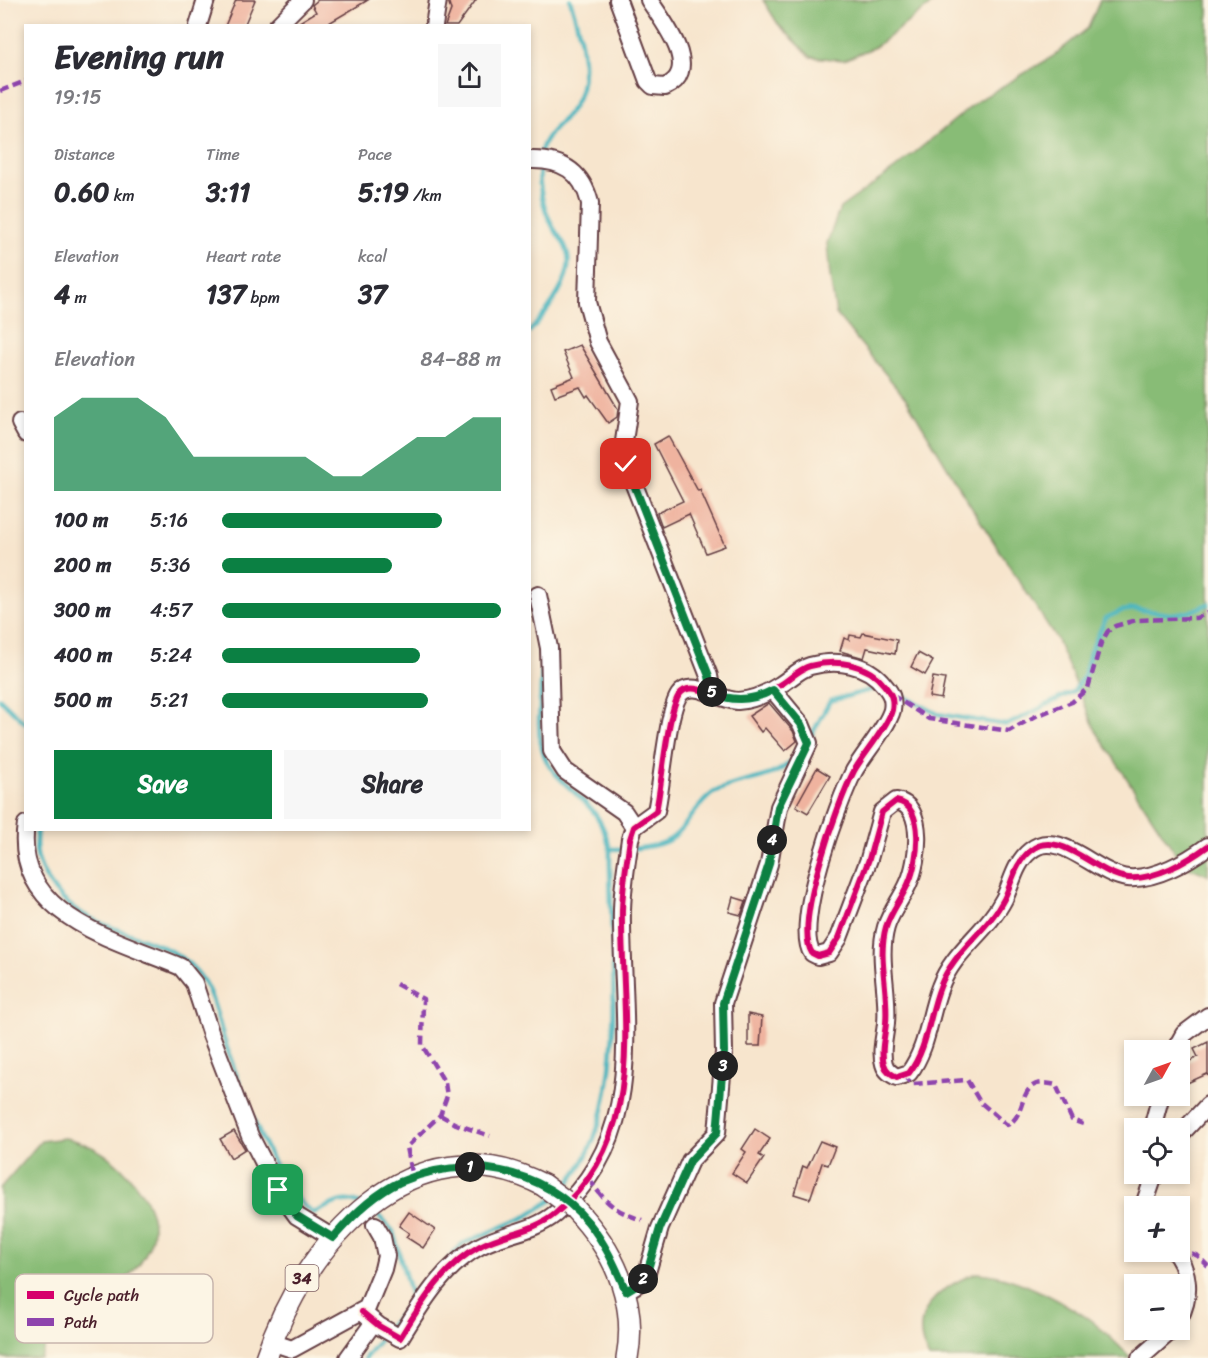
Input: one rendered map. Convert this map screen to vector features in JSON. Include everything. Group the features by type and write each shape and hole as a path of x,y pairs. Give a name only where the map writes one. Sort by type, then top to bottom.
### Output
{"main road":[{"name":"34","path":"268,1350 291,1294 333,1238 368,1212 399,1182 421,1175 478,1166 518,1173 543,1185 574,1208 606,1248 626,1291 630,1306 627,1358"}],"street":[{"path":"199,24 206,0"},
{"path":"279,24 303,0"},
{"path":"434,24 438,0"},
{"path":"618,0 648,81 653,86 665,87 678,76 682,63 676,44 649,0"},
{"path":"538,160 573,170 587,191 590,203 587,302 590,322 598,342 630,401 623,448 626,464 709,676 712,693"},
{"path":"368,1212 382,1237 386,1256 378,1284 367,1308 372,1320 400,1338 425,1298 443,1276 465,1257 479,1247 545,1221 580,1189 596,1169 619,1115 624,1088 626,1049 622,922 627,858 632,833 624,812 566,771 552,751 549,648 538,596"},
{"path":"632,833 656,811 671,718 679,695 688,689 739,701 773,690 807,666 820,664 851,664 878,676 892,695 892,711 855,771 834,816 811,903 806,932 812,953 818,956 829,953 839,938 869,859 882,812 896,801 907,806 916,819 917,837 913,869 909,882 886,925 882,950 887,993 883,1055 889,1073 903,1076 914,1067 947,969 996,912 1015,871 1028,852 1046,842 1058,843 1107,872 1131,878 1170,868 1208,846"},
{"path":"626,1291 646,1276 660,1228 690,1161 717,1133 724,1052 723,1003 769,864 778,807 807,738 773,690"},
{"path":"25,831 24,840 31,876 55,905 91,933 181,967 188,975 200,998 211,1035 250,1136 278,1190 297,1216 333,1238"},
{"path":"1180,1040 1184,1034 1208,1016"},
{"path":"1190,1124 1208,1105"},
{"path":"268,1350 292,1349 372,1320"},
{"path":"348,1358 372,1320"},
{"path":"1140,1358 1160,1340"}],"green space":[{"path":"763,0 937,0 875,47 844,60 811,57 778,24"},
{"path":"1100,0 1208,0 1208,875 1183,865 1096,731 1056,638 970,505 907,400 836,314 830,277 827,243 840,208 896,168 979,100 1052,57 1088,28"},
{"path":"65,1138 76,1141 96,1149 114,1161 129,1176 145,1198 153,1221 152,1236 140,1263 130,1274 15,1274 15,1343 48,1343 41,1358 0,1358 0,1188 41,1141"},
{"path":"977,1273 990,1274 1020,1283 1064,1304 1095,1323 1131,1358 929,1358 921,1329 923,1316 929,1305 950,1286"}],"building":[{"path":"236,0 255,0 245,24 226,24"},
{"path":"318,0 368,0 327,24 296,24 316,12 312,5"},
{"path":"448,0 476,0 458,24 446,24 451,10"},
{"path":"580,345 618,409 617,417 608,423 580,387 555,396 551,386 574,377 563,352"},
{"path":"668,436 698,491 700,490 725,546 706,553 689,514 662,527 657,513 683,501 654,444"},
{"path":"863,633 897,640 895,654 867,648 864,658 840,651 844,638 849,640 850,635 861,637"},
{"path":"918,653 933,661 925,675 911,667"},
{"path":"933,677 945,679 941,699 929,697"},
{"path":"769,703 793,731 797,741 785,751 765,728 761,732 749,716"},
{"path":"817,768 830,776 808,813 796,806"},
{"path":"733,897 746,901 741,915 729,912"},
{"path":"748,1014 762,1017 760,1046 748,1046"},
{"path":"1208,1042 1208,1076 1207,1074 1190,1082 1190,1061 1198,1057 1194,1049"},
{"path":"755,1129 770,1139 759,1155 764,1158 747,1183 732,1173 746,1152 742,1149"},
{"path":"234,1131 245,1149 231,1158 220,1139"},
{"path":"820,1141 835,1147 828,1165 822,1163 810,1199 794,1194 803,1166 807,1168"},
{"path":"409,1212 435,1230 423,1248 406,1237 409,1233 399,1226"}],"waterway":[{"path":"531,330 558,294 569,261 566,248 545,209 539,172 541,152 546,139 573,107 582,82 580,39 570,0"},
{"path":"894,691 938,714 1007,725 1074,691 1084,676 1090,652 1106,618 1121,611 1135,609 1170,614 1189,612 1208,604"},
{"path":"531,610 539,643 541,675 539,727 545,758 555,774 594,812 605,832 610,849 613,1028 609,1075 600,1119 585,1158 562,1190"},
{"path":"811,736 830,701 881,687"},
{"path":"0,699 24,722"},
{"path":"610,849 631,849 665,842 678,833 713,793 734,784 767,776 787,765 795,757"},
{"path":"37,831 36,850 41,868 48,881 63,899 81,913 101,923 163,947 181,957 202,979 211,995 225,1042 260,1135 285,1182 299,1200 313,1213 341,1201 360,1204"},
{"path":"449,1259 462,1244 525,1217 552,1200"},
{"path":"373,1210 393,1231 412,1300"},
{"path":"389,1327 427,1283"},
{"path":"365,1358 384,1334"}],"marked path":[{"path":"0,91 24,82"},
{"path":"892,695 929,719 1009,731 1036,716 1072,702 1088,688 1101,643 1108,631 1115,626 1136,620 1196,618 1208,613"},
{"path":"396,984 423,999 422,1045 445,1083 447,1096 440,1115 407,1147 413,1178"},
{"path":"903,1076 913,1084 967,1080 980,1102 1007,1125 1014,1120 1024,1097 1034,1085 1043,1083 1056,1085 1072,1120 1083,1124"},
{"path":"440,1115 456,1124 490,1136"},
{"path":"589,1179 611,1205 642,1220"},
{"path":"1190,1253 1198,1256 1208,1266"}],"cycle path":[{"path":"362,1312 379,1326 400,1338 434,1287 455,1264 480,1246 528,1229 555,1214 584,1184 604,1151 616,1117 623,1080 625,1003 622,914 630,839 634,827 656,811 671,717 679,695 684,690 699,689 731,700 744,700 770,691 806,667 841,663 860,667 869,672 890,694 893,706 890,717 854,771 829,835 813,891 808,917 808,938 812,953 818,956 829,953 839,938 869,859 882,812 896,801 906,805 916,823 917,849 909,882 886,927 883,951 886,1011 883,1059 887,1070 897,1077 909,1073 920,1053 936,998 946,974 961,952 997,911 1017,867 1030,851 1041,845 1053,844 1078,854 1116,875 1138,878 1171,868 1208,846"}],"route":[{"path":"278,1190 297,1216 333,1238 370,1201 399,1182 428,1173 478,1166 518,1173 559,1196 587,1221 606,1248 626,1291 646,1276 660,1228 690,1161 717,1133 724,1052 722,1016 727,986 745,941 769,864 773,825 778,807 809,743 801,724 773,690 739,701 728,700 712,693 709,676 626,464"}]}
